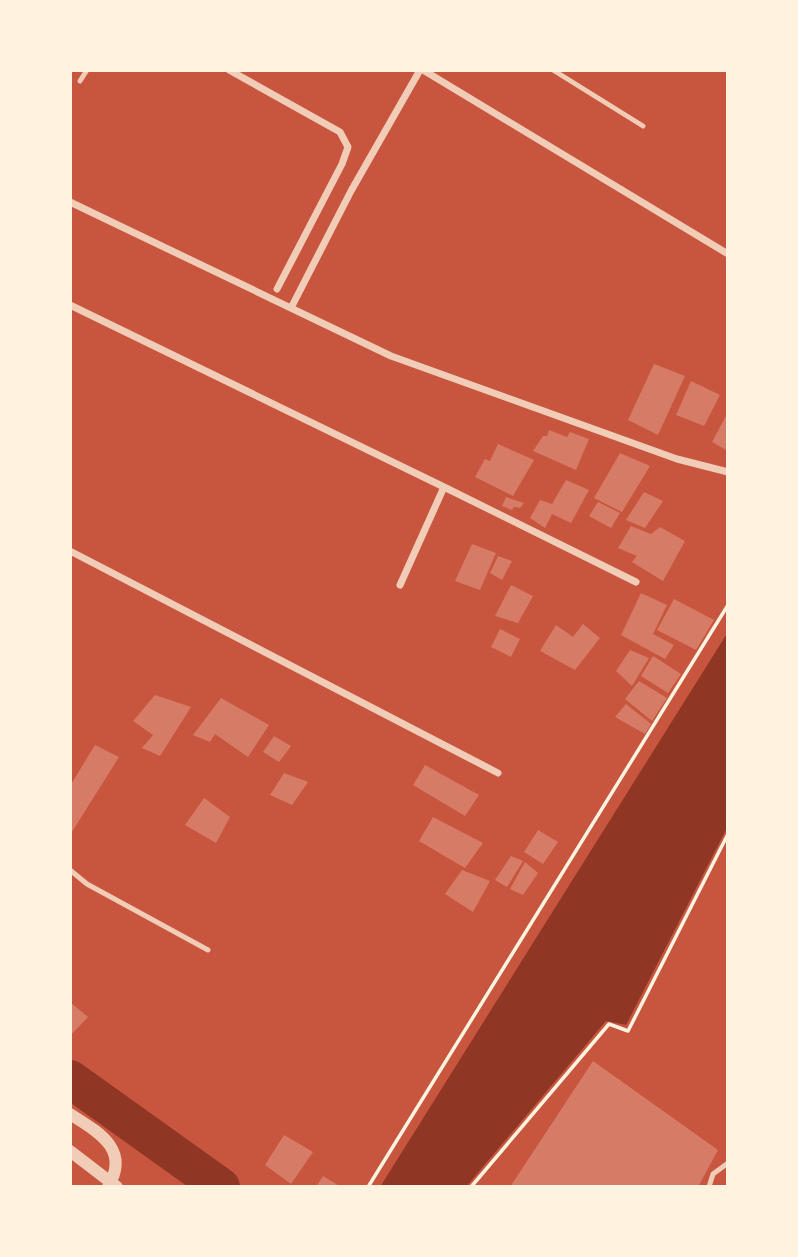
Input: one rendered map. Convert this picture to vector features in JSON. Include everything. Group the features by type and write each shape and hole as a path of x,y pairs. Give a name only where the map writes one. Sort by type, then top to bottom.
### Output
{"street":[{"path":"229,70 340,132 348,147 342,164 277,289"},
{"path":"291,308 351,191 421,70 728,254"},
{"path":"70,201 391,356 677,459 728,472"},
{"path":"70,305 636,582"},
{"path":"400,585 444,488"},
{"path":"70,551 498,773"},
{"path":"70,1114 101,1134 111,1144 116,1168 108,1187"},
{"path":"70,1151 117,1187"}],"lane":[{"path":"80,81 87,70"},
{"path":"553,70 643,126"},
{"path":"70,870 87,884 208,950"},
{"path":"709,1187 713,1174 728,1163"}],"path":[{"path":"369,1187 728,605"},
{"path":"471,1187 609,1024 628,1031 728,834"}],"shaded area":[{"path":"728,632 728,826 626,1025 606,1021 466,1187 380,1187"}],"building":[{"path":"654,364 685,376 658,435 628,420"},
{"path":"691,381 720,395 704,426 676,415"},
{"path":"728,412 728,451 712,442"},
{"path":"549,430 567,437 570,432 589,439 576,470 533,451"},
{"path":"498,444 534,460 513,496 475,477 485,459 490,461"},
{"path":"620,453 650,466 622,512 594,498"},
{"path":"566,480 589,490 571,523 552,514 545,528 530,518 540,500 552,504"},
{"path":"644,492 663,501 645,528 626,520"},
{"path":"506,497 524,503 520,508 514,507 512,510 502,506"},
{"path":"598,502 620,513 611,528 589,516"},
{"path":"631,526 651,534 660,527 685,541 663,581 632,562 637,556 618,548"},
{"path":"472,544 496,553 480,590 455,581"},
{"path":"498,556 512,561 502,580 490,573"},
{"path":"511,585 533,596 518,623 495,616"},
{"path":"641,593 667,605 653,634 674,645 665,659 621,635"},
{"path":"674,599 714,620 696,650 657,630"},
{"path":"583,624 600,638 575,670 540,651 556,625 573,637"},
{"path":"500,629 520,639 511,657 491,647"},
{"path":"630,650 649,658 632,686 616,671"},
{"path":"653,656 681,674 668,693 641,676"},
{"path":"639,681 667,698 652,721 625,699"},
{"path":"155,695 191,707 160,756 142,748 153,735 133,721"},
{"path":"221,698 269,725 248,757 215,734 210,742 193,735"},
{"path":"626,704 651,724 645,734 615,717"},
{"path":"274,736 291,746 279,762 263,752"},
{"path":"95,745 119,757 70,835 70,786"},
{"path":"425,765 479,795 465,816 413,785"},
{"path":"284,773 308,782 292,805 270,795"},
{"path":"204,798 230,817 216,843 185,825"},
{"path":"433,817 483,843 465,868 419,841"},
{"path":"538,830 558,842 543,864 524,852"},
{"path":"511,856 523,861 507,887 495,880"},
{"path":"525,862 538,873 523,895 510,889"},
{"path":"462,870 490,881 473,912 445,894"},
{"path":"70,1002 88,1017 70,1036"},
{"path":"593,1061 718,1150 698,1187 510,1187"},
{"path":"284,1135 313,1152 291,1184 265,1165"},
{"path":"323,1176 341,1187 316,1187"}],"waterway":[{"path":"70,1079 221,1187"}]}
